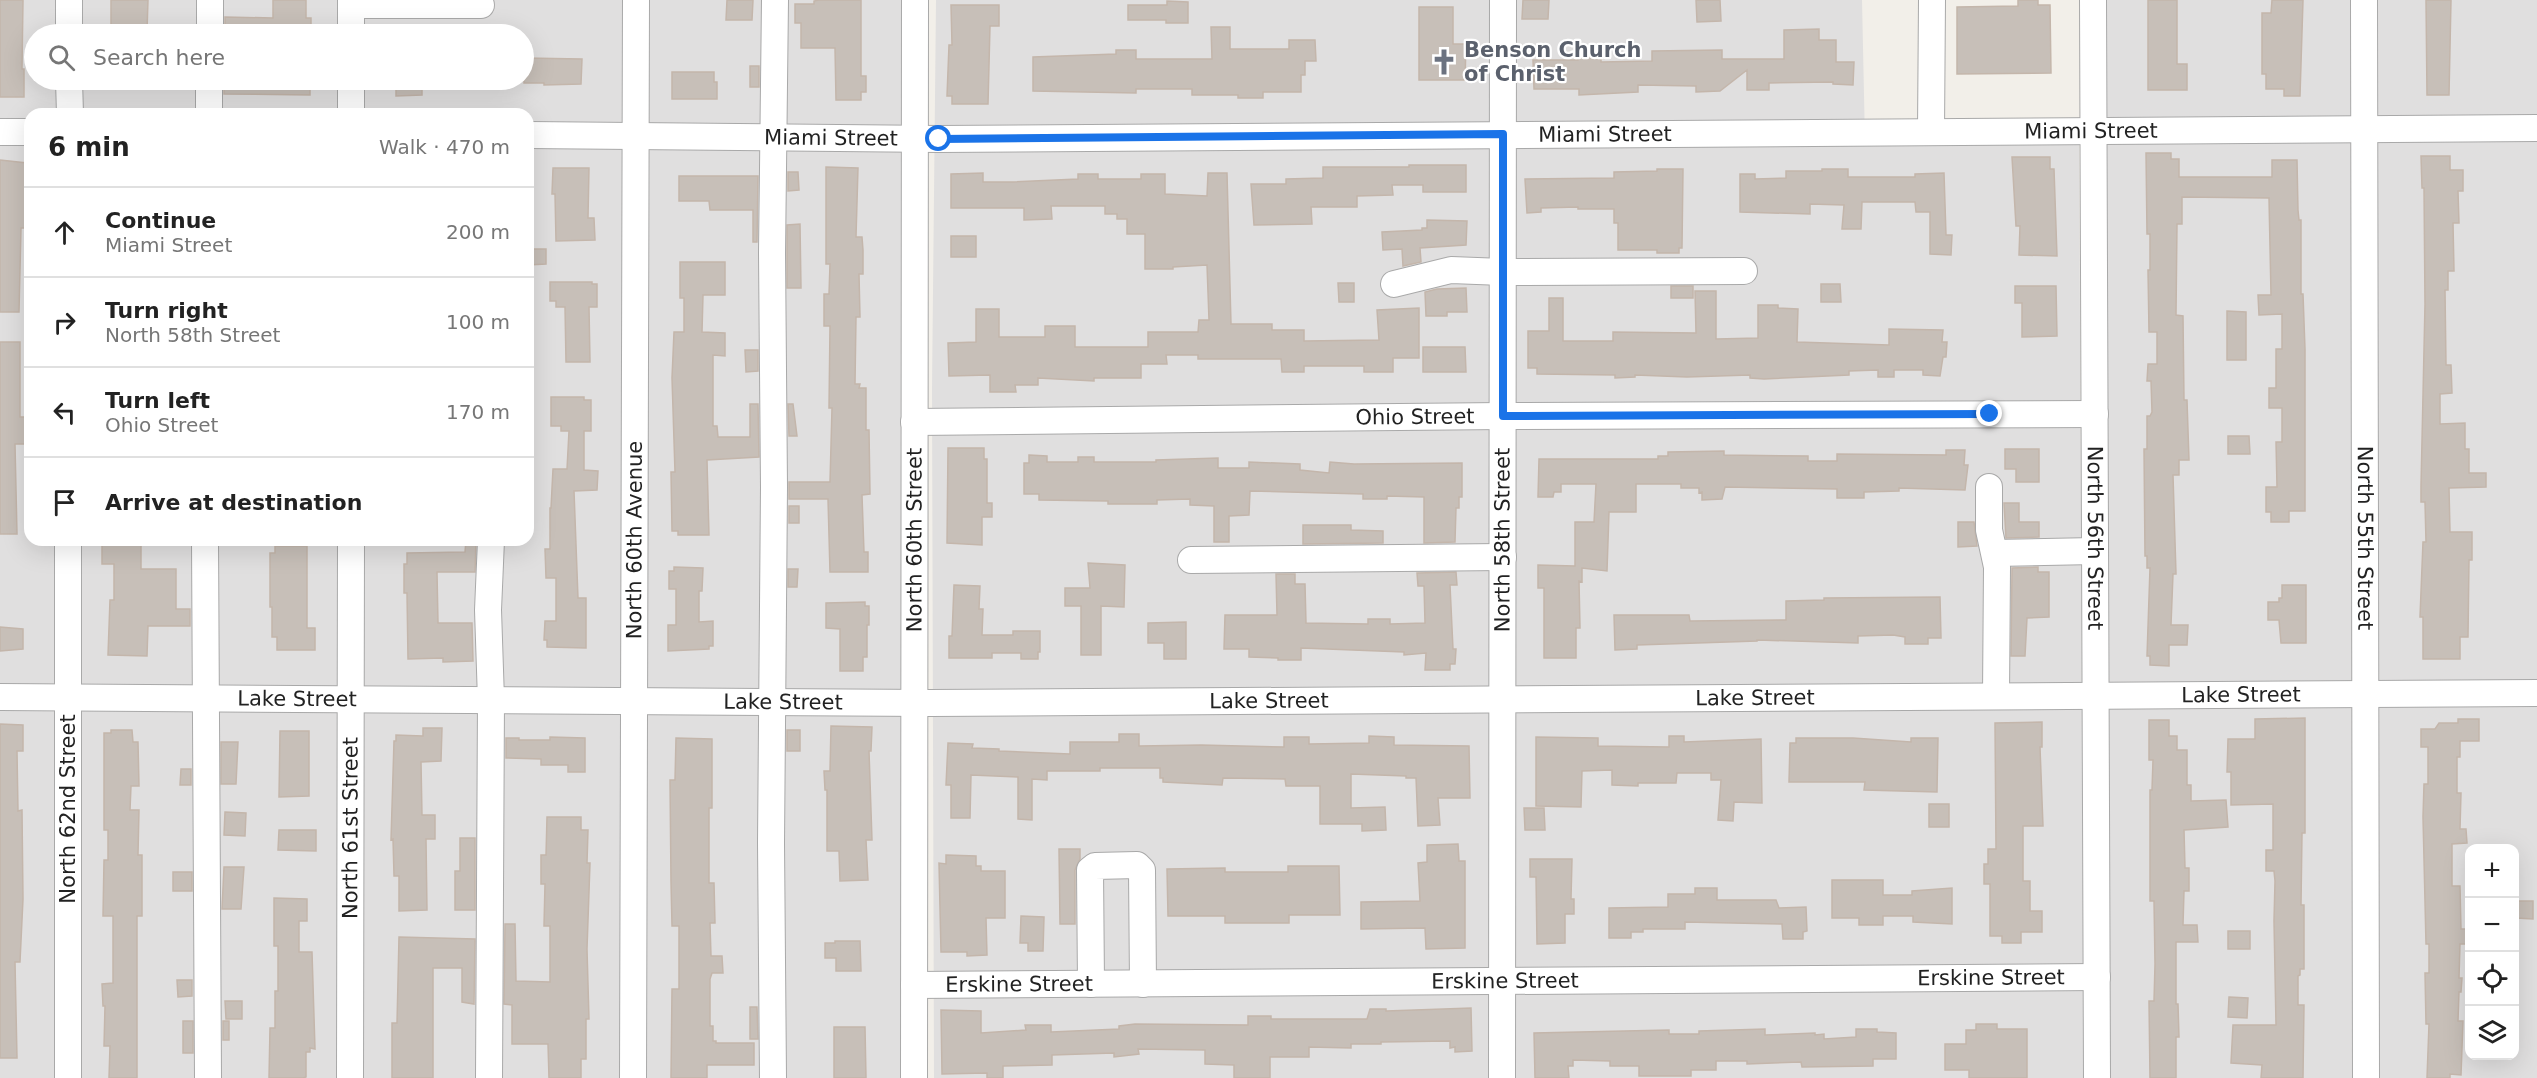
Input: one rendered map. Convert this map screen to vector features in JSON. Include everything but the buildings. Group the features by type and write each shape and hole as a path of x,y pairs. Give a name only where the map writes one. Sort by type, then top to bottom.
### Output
{"street":[{"path":"69,0 69,24"},
{"path":"210,0 210,24"},
{"name":"North 60th Avenue","path":"633,1078 636,0"},
{"path":"772,1078 775,0"},
{"name":"North 60th Street","path":"914,1078 915,0"},
{"name":"North 58th Street","path":"1502,1078 1503,0"},
{"path":"1930,131 1932,0"},
{"name":"North 56th Street","path":"2093,0 2097,1078"},
{"name":"North 55th Street","path":"2364,0 2366,1078"},
{"path":"351,24 351,3 481,5"},
{"path":"69,90 70,108"},
{"path":"209,90 209,108"},
{"path":"351,90 351,108"},
{"name":"Miami Street","path":"534,135 915,138 2537,128"},
{"path":"0,132 24,132"},
{"path":"1394,284 1451,270 1503,272 1744,271"},
{"name":"Ohio Street","path":"914,422 1503,416 2095,414"},
{"path":"1989,487 1989,530 1995,553 1997,602 1996,696"},
{"name":"North 62nd Street","path":"68,546 68,1078"},
{"path":"205,546 208,1078"},
{"name":"North 61st Street","path":"350,1078 351,546"},
{"path":"489,1078 491,700 488,610 491,546"},
{"path":"1995,553 2095,551"},
{"path":"1191,560 1503,557"},
{"name":"Lake Street","path":"0,697 913,703 2537,693"},
{"path":"1091,984 1090,870 1095,866 1137,866 1142,870 1143,984"},
{"name":"Erskine Street","path":"914,985 2097,977"}],"shaded area":[{"path":"0,0 902,0 903,1078 0,1078"},
{"path":"936,0 1862,0 1865,142 2079,139 2084,1078 934,1078 932,389"},
{"path":"2105,0 2537,0 2537,1078 2110,1078"}],"place":[{"name":"Benson Church of Christ","path":"1444,62"}],"route":[{"path":"939,139 1503,134 1503,416 1990,414"}]}
